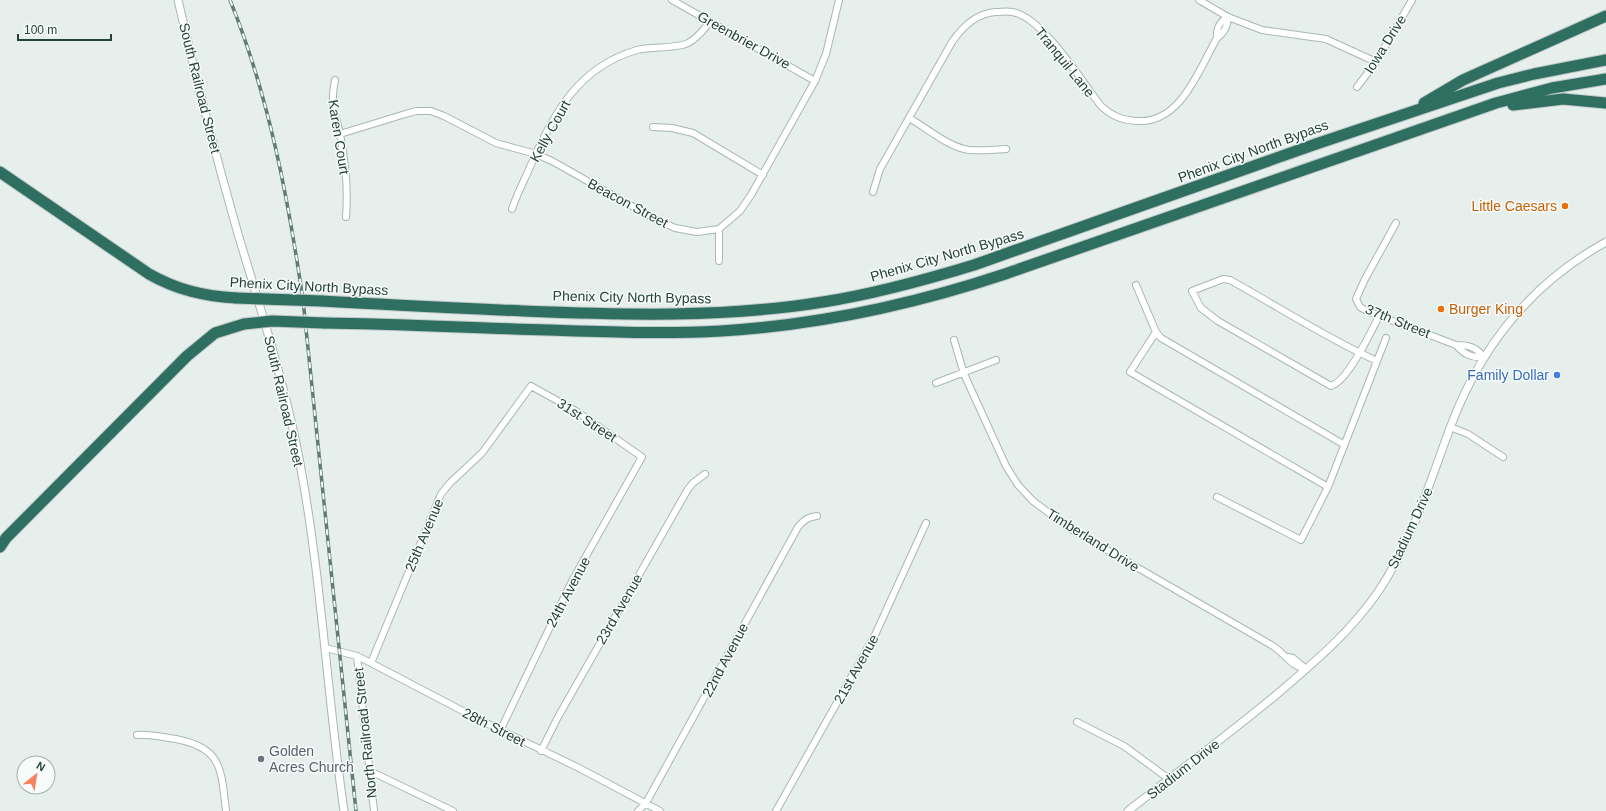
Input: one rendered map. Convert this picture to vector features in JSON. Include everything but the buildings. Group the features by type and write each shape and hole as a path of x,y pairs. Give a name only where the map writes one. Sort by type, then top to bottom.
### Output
{"highway":[{"path":"1405,115 1463,80 1606,16"},
{"name":"Phenix City North Bypass","path":"0,172 153,276 169,285 190,292 236,298 565,312 669,314 720,313 824,302 924,280 974,266 1316,144 1498,83 1534,74 1606,60"},
{"path":"2,542 187,356 215,333 244,324 272,321 324,322 650,333 722,331 830,319 901,305 977,283 1496,103 1552,88 1606,79"},
{"path":"1436,123 1526,103 1563,99 1606,103"}],"street":[{"name":"South Railroad Street","path":"178,0 190,57 228,198 270,338 289,409 309,518 320,590 344,811"},
{"name":"Greenbrier Drive","path":"672,0 770,54 815,81"},
{"path":"718,261 719,229 740,211 763,175 815,81 826,54 839,0"},
{"path":"1199,0 1228,17 1262,30 1326,39 1376,62"},
{"name":"Iowa Drive","path":"1357,87 1376,62 1412,0"},
{"name":"Tranquil Lane","path":"873,192 880,169 909,118 960,30 971,21 991,13 1012,12 1026,17 1043,30 1101,106 1112,116 1126,121 1142,122 1157,118 1171,111 1181,101 1217,38 1223,34 1228,26 1228,17"},
{"name":"Kelly Court","path":"512,209 536,154 554,118 566,99 580,82 598,68 617,57 638,50 688,43 710,22"},
{"name":"Karen Court","path":"335,80 332,96 333,111 340,134 346,178 348,201 346,217"},
{"name":"Beacon Street","path":"340,134 416,111 431,111 444,116 496,143 536,154 552,161 654,218 675,228 697,232 719,229"},
{"path":"909,118 949,142 967,149 982,151 1006,148"},
{"path":"653,127 672,128 693,133 763,175"},
{"name":"37th Street","path":"1396,223 1365,279 1356,299 1360,307 1378,316 1456,344 1462,352 1474,358 1483,357"},
{"name":"Stadium Drive","path":"1128,811 1246,719 1325,654 1350,627 1377,592 1401,555 1419,515 1450,427 1483,357 1509,320 1539,288 1573,262 1606,242"},
{"path":"1377,361 1359,353 1230,280 1223,279 1192,291 1201,308 1218,321 1331,386 1338,384 1359,353 1378,316"},
{"path":"1136,285 1156,332 1161,338 1186,354 1343,444"},
{"path":"1156,332 1130,372 1328,487"},
{"path":"1217,498 1301,540 1328,487 1343,444 1386,338"},
{"name":"Timberland Drive","path":"954,340 964,374 1006,466 1018,484 1033,501 1068,528 1273,646 1288,657 1290,662 1300,668 1306,669"},
{"path":"936,383 964,374 996,360"},
{"name":"31st Street","path":"531,386 576,411 642,457"},
{"name":"25th Avenue","path":"371,663 441,494 450,482 482,453 531,386"},
{"path":"1450,427 1468,434 1503,456"},
{"name":"24th Avenue","path":"500,731 572,582 642,457"},
{"name":"23rd Avenue","path":"541,751 569,698 688,489 705,474"},
{"name":"22nd Avenue","path":"638,811 646,803 798,527 803,521 810,517 817,516"},
{"name":"21st Avenue","path":"776,811 875,635 926,523"},
{"name":"28th Street","path":"326,648 356,656 371,663 500,731 660,811"},
{"name":"North Railroad Street","path":"356,656 374,811"},
{"path":"1077,722 1124,746 1169,779"},
{"path":"136,736 150,734 186,741 200,746 211,754 218,767 226,811"},
{"path":"370,771 453,811"}],"railway":[{"path":"230,0 256,73 276,148 291,224 303,300 356,811"}],"place":[{"name":"Little Caesars","path":"1565,206"},
{"name":"Burger King","path":"1441,309"},
{"name":"Family Dollar","path":"1557,375"},
{"name":"Golden Acres Church","path":"261,759"}]}
